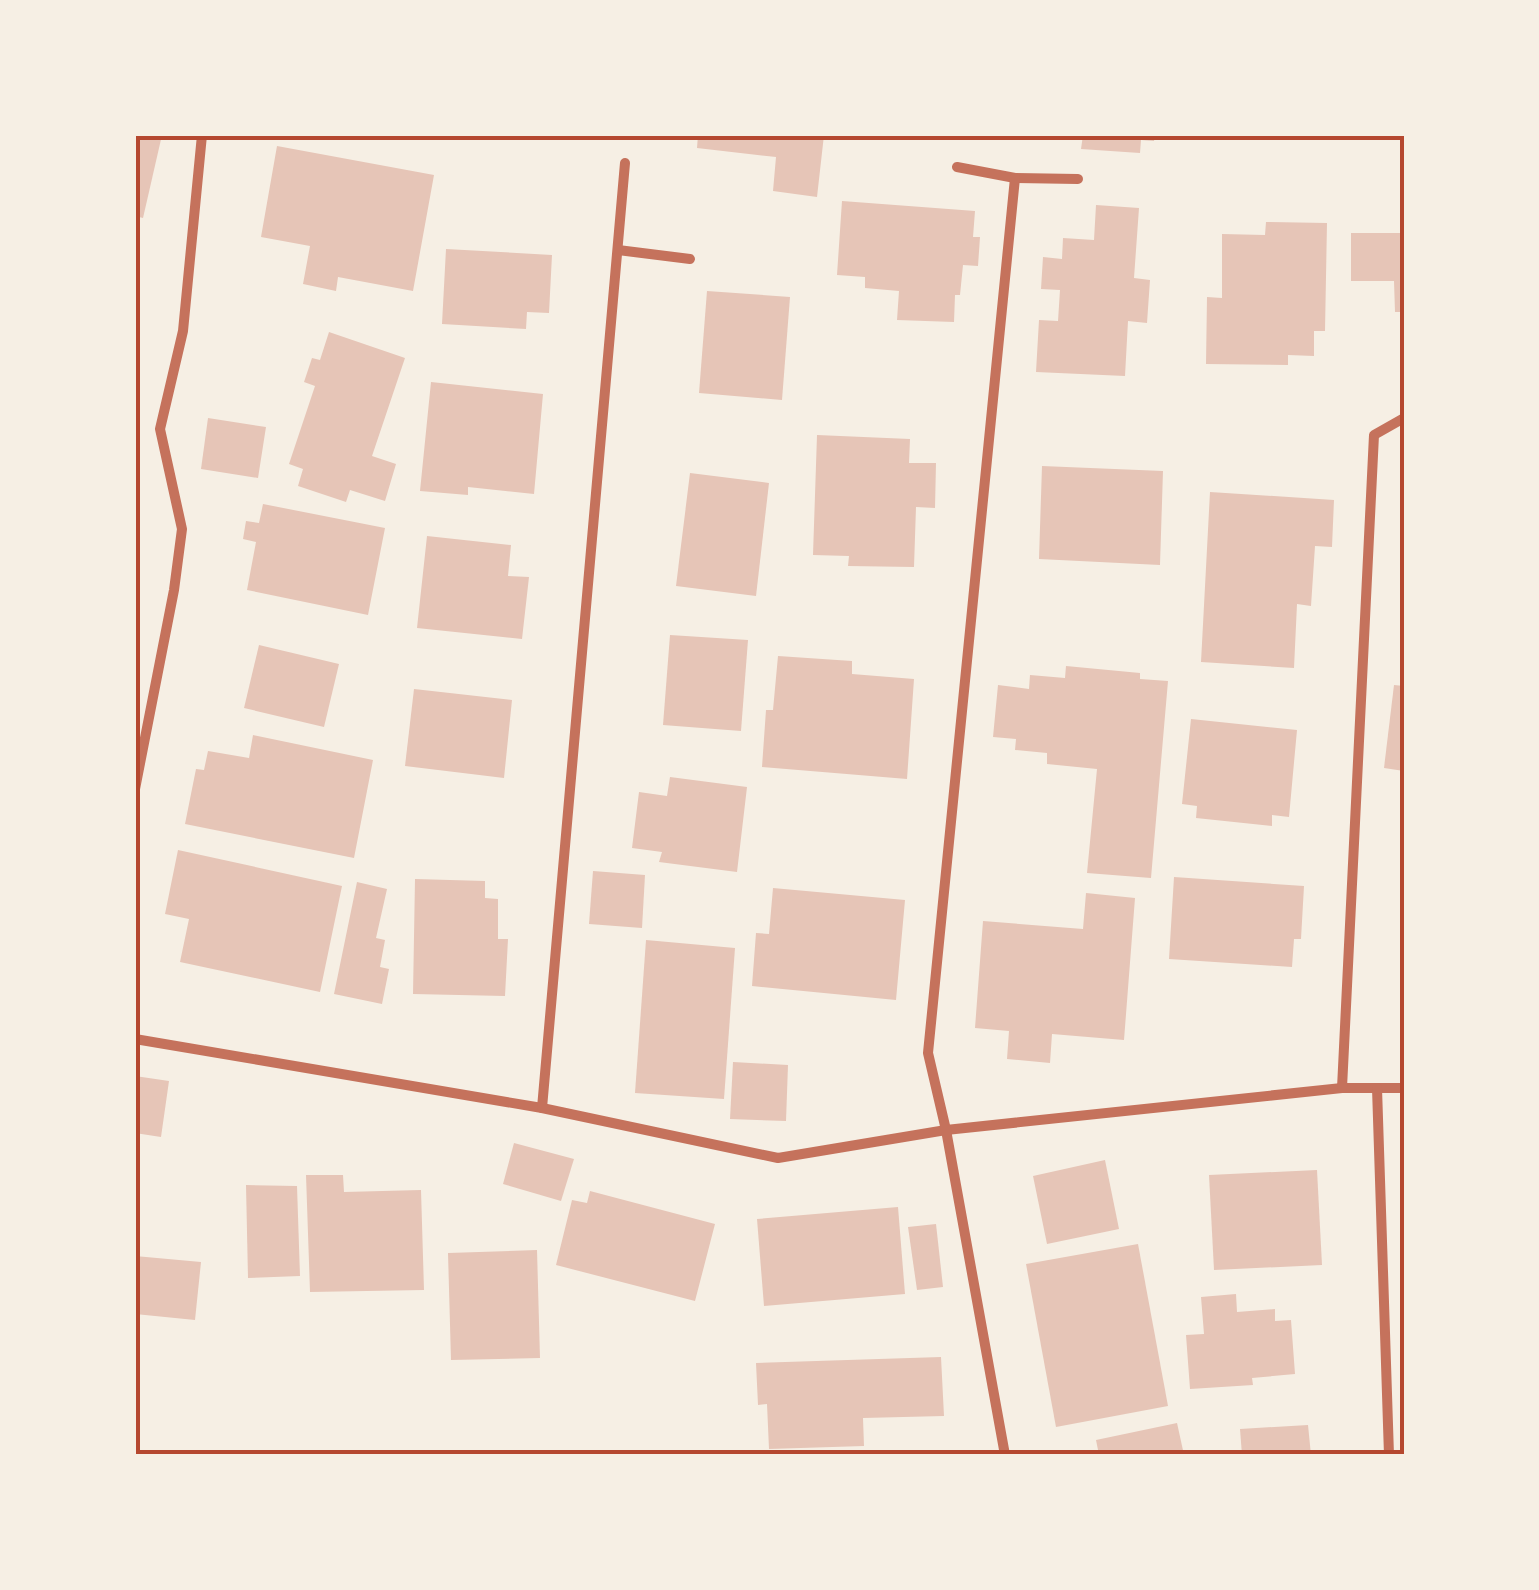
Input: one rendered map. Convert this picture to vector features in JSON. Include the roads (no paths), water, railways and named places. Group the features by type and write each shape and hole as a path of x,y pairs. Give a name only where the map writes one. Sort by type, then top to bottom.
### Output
{"street":[{"path":"135,790 182,529 160,430 183,332 202,135"},
{"path":"542,1108 625,164"},
{"path":"957,168 1015,178 1078,179"},
{"path":"1005,1455 946,1130 928,1052 1015,178"},
{"path":"618,250 690,259"},
{"path":"1342,1088 1374,435 1404,418"},
{"path":"135,1039 542,1108 778,1158 946,1130 1342,1088 1404,1088"},
{"path":"1377,1088 1389,1455"}]}
